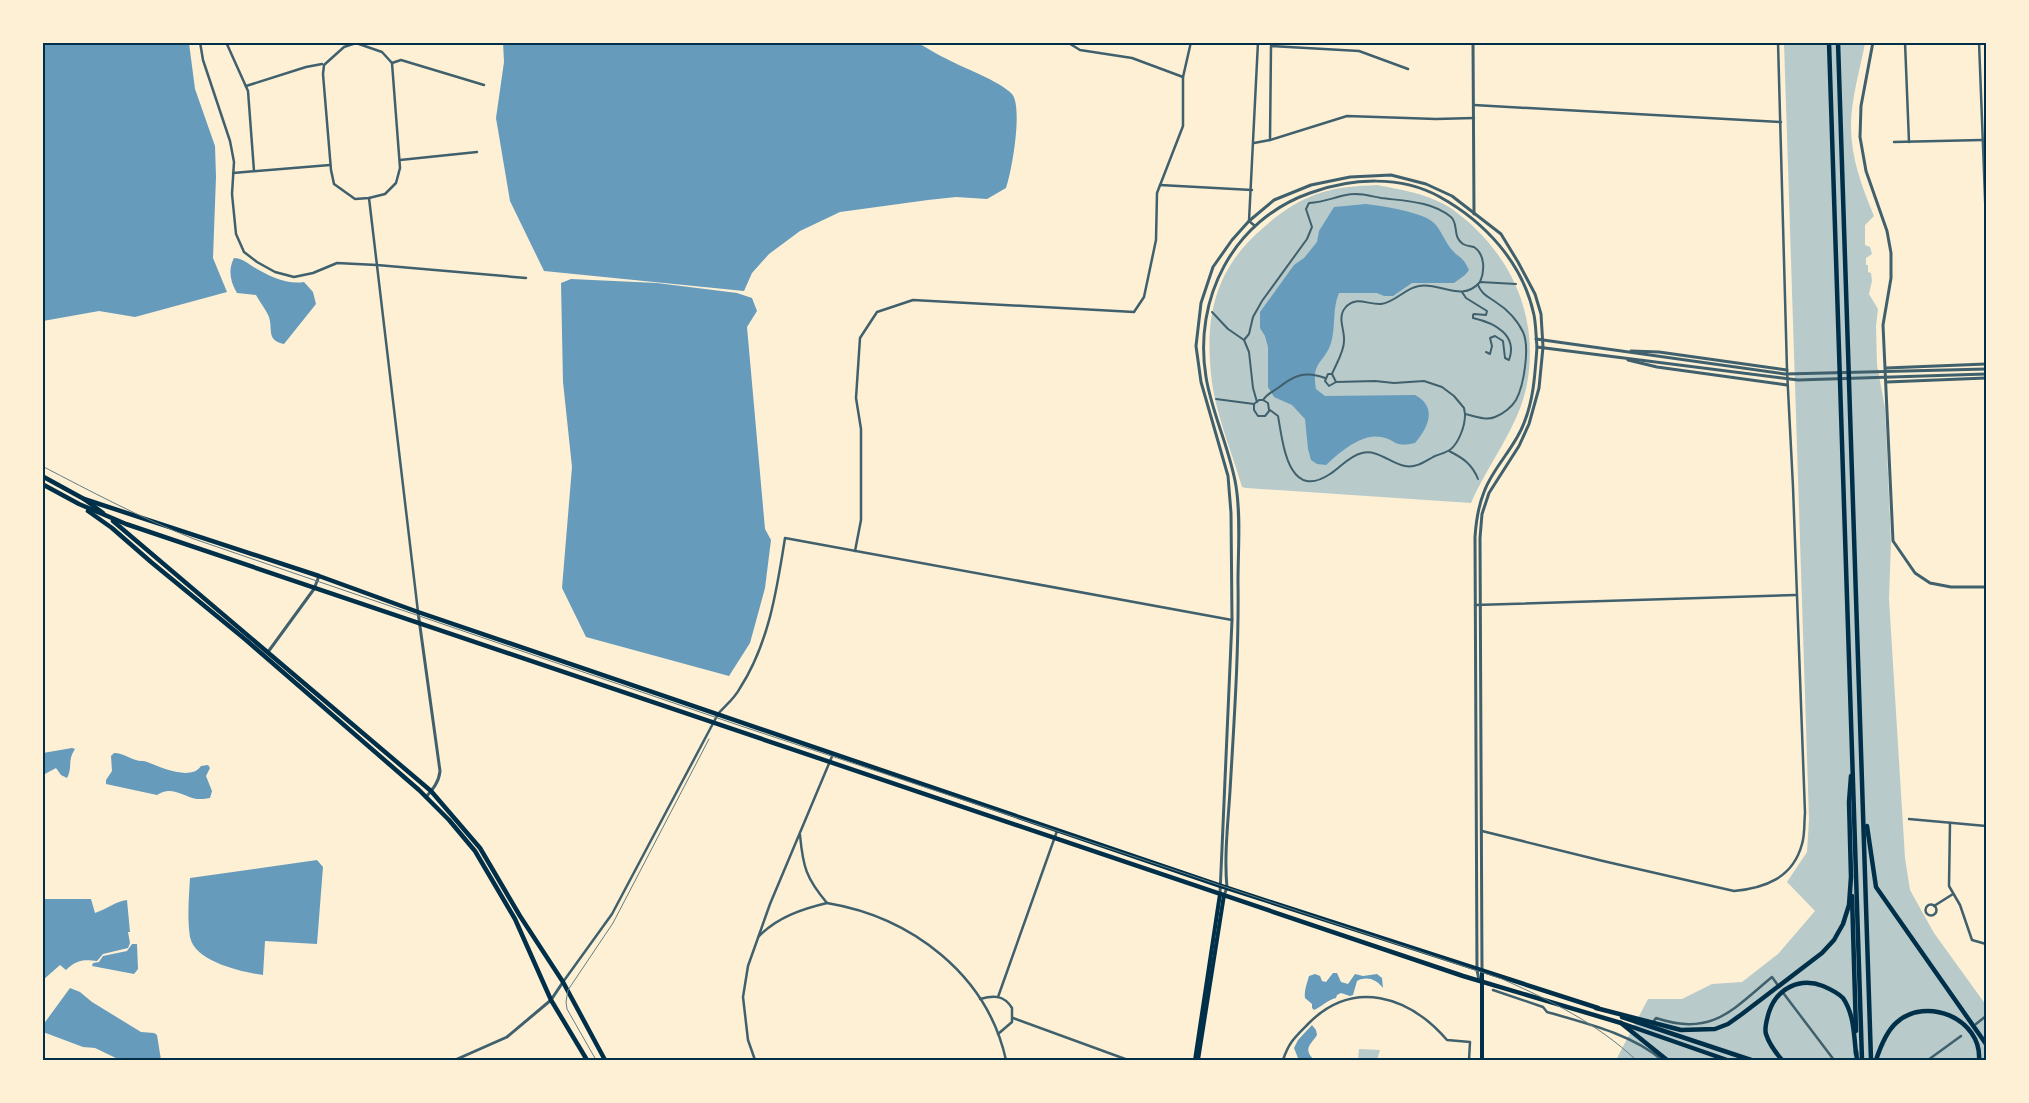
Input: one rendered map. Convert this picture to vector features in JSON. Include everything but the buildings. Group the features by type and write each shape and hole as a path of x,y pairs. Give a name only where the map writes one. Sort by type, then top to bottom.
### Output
{"main road":[{"path":"1829,42 1862,1060"},
{"path":"1838,42 1871,1060"},
{"path":"42,476 84,499 109,518 266,654 450,820 475,851 515,919 551,1000 587,1060"},
{"path":"42,484 109,518 420,625 1222,895 1480,980 1621,1023 1727,1060"},
{"path":"84,499 319,576 418,612 1226,888 1751,1060"},
{"path":"79,504 112,528 431,791 480,848 520,916 563,982 605,1060"},
{"path":"1853,750 1849,802 1856,1060"},
{"path":"1864,798 1876,887 1986,1044"},
{"path":"1596,1008 1681,1030 1707,1029 1728,1024 1822,953 1834,940 1843,924 1849,905 1851,878"},
{"path":"1196,1060 1222,895"},
{"path":"1479,971 1482,1060"},
{"path":"1782,1060 1774,1050 1766,1034 1766,1019 1772,1002 1779,994 1793,985 1804,982 1818,984 1831,989 1842,997 1850,1011 1856,1054"},
{"path":"1876,1060 1880,1049 1895,1024 1905,1017 1920,1012 1932,1011 1949,1014 1959,1020 1976,1039 1979,1060"},
{"path":"1621,1023 1667,1060"}],"street":[{"path":"200,42 203,60 230,141 234,162 232,194 236,234 244,252 257,262 275,272 294,277 313,273 337,264 377,265 526,278"},
{"path":"226,42 246,86 254,171"},
{"path":"1067,42 1080,50 1132,58 1183,77"},
{"path":"855,551 861,520 861,429 856,398 860,338 878,312 913,300 1134,312 1144,297 1156,240 1157,193 1183,126 1183,77 1191,42"},
{"path":"1255,226 1250,220 1258,42"},
{"path":"1471,217 1475,213 1473,42"},
{"path":"1477,830 1638,870 1734,891 1753,889 1777,881 1791,867 1802,844 1805,813 1794,487 1787,385 1778,42"},
{"path":"1873,42 1860,106 1860,138 1866,171 1886,226 1890,246 1891,278 1883,325 1893,541 1915,573 1930,583 1952,587 1986,587"},
{"path":"1905,42 1909,142"},
{"path":"1979,42 1986,221"},
{"path":"356,43 382,52 392,63 400,160 396,183 385,194 355,199 334,184 330,165 323,74 324,65 344,48 356,43"},
{"path":"1270,140 1271,46 1359,51 1408,69"},
{"path":"392,63 401,60 484,85"},
{"path":"246,86 306,67 322,64"},
{"path":"1474,105 1781,122"},
{"path":"1254,143 1270,140 1347,116 1436,119 1474,118"},
{"path":"1894,142 1982,140"},
{"path":"400,160 477,152"},
{"path":"233,173 330,165"},
{"path":"1222,895 1232,620 1231,513 1228,476 1201,382 1196,346 1201,303 1213,267 1232,240 1250,220 1274,200 1311,185 1370,174 1391,175 1426,184 1452,196 1500,234 1527,277 1535,294 1541,314 1543,340 1539,388 1529,424 1519,446 1489,493 1482,514 1480,538 1482,831 1479,971"},
{"path":"1222,895 1226,888 1239,620 1238,512 1236,485 1212,405 1206,378 1203,345 1209,303 1220,272 1230,256 1265,216 1296,197 1332,186 1368,181 1391,182 1431,192 1471,217 1495,239 1513,265 1528,296 1534,316 1537,347 1534,387 1525,422 1514,444 1484,491 1477,513 1475,605 1479,971"},
{"path":"1160,185 1252,190"},
{"path":"1244,340 1249,334 1253,317 1262,301 1307,239 1312,227 1306,209 1309,203 1320,203 1348,194 1359,194 1416,202 1451,217 1454,221 1456,238 1462,244 1472,246 1480,254 1483,266 1478,285 1474,290 1462,292 1421,286 1408,289 1394,299 1380,304 1368,301 1352,302 1346,306 1341,320 1344,342 1332,374 1336,382"},
{"path":"370,198 418,612 440,771 440,778 426,797"},
{"path":"1480,282 1516,284"},
{"path":"1465,414 1483,418 1494,418 1504,412 1517,397 1524,366 1526,339 1522,330 1499,304 1481,293 1478,285"},
{"path":"1462,292 1466,298 1487,311 1486,315 1474,314 1473,318 1502,330 1510,340 1512,352 1509,360 1505,358 1503,341 1495,336 1490,338 1492,351 1490,354 1486,352"},
{"path":"1212,312 1228,329 1244,340 1249,352 1256,403 1254,410 1258,416 1265,416 1270,410"},
{"path":"1536,339 1798,375 1986,368"},
{"path":"1537,347 1798,380 1986,374"},
{"path":"1623,351 1659,352 1787,370"},
{"path":"1622,358 1657,367 1787,385"},
{"path":"1886,368 1986,364"},
{"path":"1325,378 1328,374 1332,374"},
{"path":"1216,399 1256,403 1263,400 1267,394 1295,376 1312,375 1325,378"},
{"path":"1263,400 1268,403 1270,410 1278,416 1288,463 1297,476 1302,479 1313,480 1323,478 1348,460 1362,453 1372,453 1402,466 1418,465 1449,451 1458,440 1464,425 1464,408 1454,396 1433,383 1424,381 1394,383 1375,381 1336,382 1329,386 1325,382 1325,378"},
{"path":"1887,382 1986,378"},
{"path":"1449,451 1464,459 1475,472 1478,479"},
{"path":"455,1060 507,1037 551,1000 612,914 718,714 740,690 763,643 776,594 785,538 1232,620"},
{"path":"266,654 314,588 319,576"},
{"path":"1475,605 1797,595"},
{"path":"755,1060 748,1040 743,998 748,966 833,754"},
{"path":"1909,819 1986,826"},
{"path":"1950,823 1948,886 1960,905 1972,940 1986,944"},
{"path":"998,997 1057,830"},
{"path":"800,834 803,863 813,885 827,903"},
{"path":"1934,906 1936,913 1932,916 1925,913 1926,907 1929,905 1934,906 1953,894"},
{"path":"758,938 770,926 789,914 827,903 876,914 909,931 935,949 969,981 991,1016 1006,1060"},
{"path":"1652,1022 1656,1018 1685,1025 1700,1025 1715,1020 1731,1011 1772,977 1777,984"},
{"path":"1493,990 1543,1007 1547,1012 1630,1039 1649,1049 1662,1060"},
{"path":"1784,994 1834,1060"},
{"path":"1282,1060 1289,1044 1321,1011 1346,1000 1369,996 1388,999 1418,1012 1437,1028 1447,1040 1470,1042 1469,1060"},
{"path":"980,998 998,997 1008,1002 1012,1008 1012,1022 998,1034"},
{"path":"1976,1024 1986,1016"},
{"path":"1013,1018 1128,1060"},
{"path":"1928,1060 1961,1036"}],"shaded area":[{"path":"1784,43 1865,43 1852,105 1851,138 1858,172 1874,216 1865,225 1865,245 1870,247 1872,254 1866,258 1866,265 1868,265 1868,272 1871,273 1872,281 1869,294 1878,309 1876,326 1877,365 1885,408 1891,542 1889,599 1905,858 1910,890 1934,933 1986,1005 1986,1060 1616,1060 1648,999 1682,999 1712,984 1742,982 1778,954 1815,911 1787,882 1807,852 1809,819"},
{"path":"1377,185 1416,193 1435,200 1452,209 1472,225 1490,244 1504,264 1516,286 1524,309 1529,333 1530,358 1523,400 1510,430 1471,503 1242,487 1219,416 1211,374 1210,332 1212,312 1217,294 1224,276 1234,259 1247,243 1269,223 1302,200 1332,190 1354,186"},
{"path":"1359,1049 1380,1050 1377,1060 1358,1060"}],"water":[{"path":"43,42 189,43 195,89 215,146 216,177 213,258 227,292 135,317 99,311 43,321"},
{"path":"503,42 920,44 990,80 1012,94 1017,112 1017,125 1006,188 987,199 956,197 840,212 800,231 769,254 752,273 744,291 544,271 510,201 496,118 504,62"},
{"path":"1366,204 1402,210 1430,220 1469,270 1454,283 1412,283 1393,296 1384,296 1377,293 1339,293 1331,343 1315,373 1316,389 1325,396 1415,395 1427,405 1429,418 1424,431 1415,443 1402,445 1381,437 1366,438 1351,445 1326,465 1317,464 1311,460 1308,449 1305,419 1292,405 1274,397 1268,387 1268,347 1265,336 1260,328 1260,312 1294,265 1304,258 1317,242 1319,231 1334,207"},
{"path":"234,258 243,260 264,273 277,278 290,282 304,282 313,292 316,304 284,344 272,337 269,317 256,295 237,293 231,276"},
{"path":"571,279 657,283 737,293 752,298 757,311 747,327 765,529 771,540 765,588 750,643 729,676 586,637 562,588 572,467 563,382 561,283"},
{"path":"75,749 71,757 70,771 67,778 61,775 56,768 43,775 43,753"},
{"path":"114,753 182,773 190,773 196,771 201,766 208,765 210,768 206,776 212,791 210,798 197,799 172,791 162,792 157,795 106,784 106,780 112,771 111,756"},
{"path":"317,860 323,867 317,944 265,941 263,975 220,964 201,953 194,946 190,937 188,908 190,878"},
{"path":"43,899 91,899 95,913 127,900 130,932 128,932 130,943 128,948 103,954 97,961 84,960 77,962 66,970 60,965 43,980"},
{"path":"132,944 137,944 138,969 134,974 92,966 93,963 99,962 103,956 127,951"},
{"path":"1333,973 1337,973 1341,982 1348,984 1355,974 1363,976 1377,974 1382,978 1383,988 1371,979 1361,979 1357,981 1353,995 1341,993 1336,998 1314,1010 1312,1004 1305,998 1309,976 1315,974 1320,976 1322,981 1326,982"},
{"path":"70,988 80,992 92,1002 141,1032 157,1035 161,1060 120,1060 95,1048 83,1047 43,1032 43,1025"},
{"path":"1312,1025 1317,1035 1308,1050 1314,1060 1298,1058 1294,1048 1298,1040"}],"tram line":[{"path":"596,1060 567,1009 568,990 613,923 709,739"}],"railway":[{"path":"42,466 136,514 194,539 741,726 1502,979 1538,995 1590,1024 1636,1060"}]}
